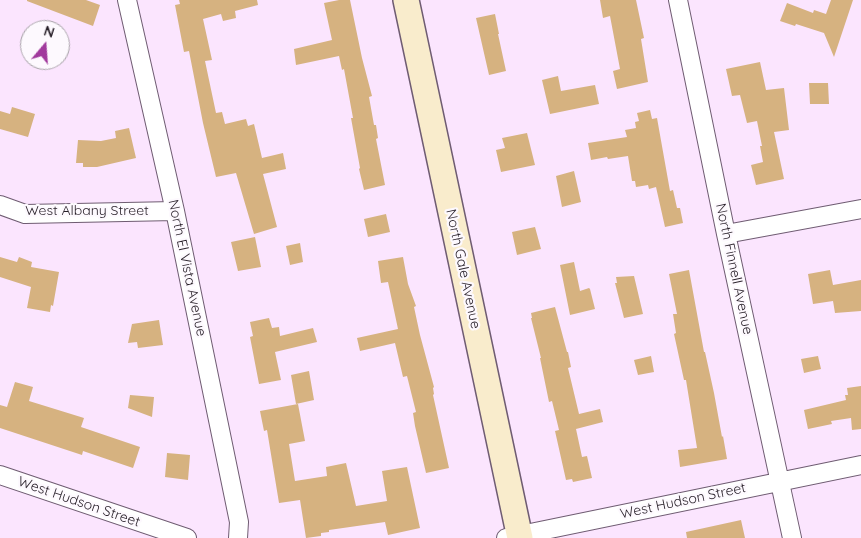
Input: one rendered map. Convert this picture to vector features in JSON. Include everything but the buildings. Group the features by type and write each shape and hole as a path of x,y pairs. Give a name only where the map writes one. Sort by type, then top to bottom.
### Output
{"street":[{"name":"North El Vista Avenue","path":"127,0 175,210 239,522 238,538"},
{"name":"North Gale Avenue","path":"406,0 515,537"},
{"name":"North Finnell Avenue","path":"678,0 726,234 792,538"},
{"name":"West Albany Street","path":"0,205 25,214 175,210"},
{"path":"726,234 861,208"},
{"name":"West Hudson Street","path":"515,537 861,465"},
{"name":"West Hudson Street","path":"0,475 187,538"}]}
